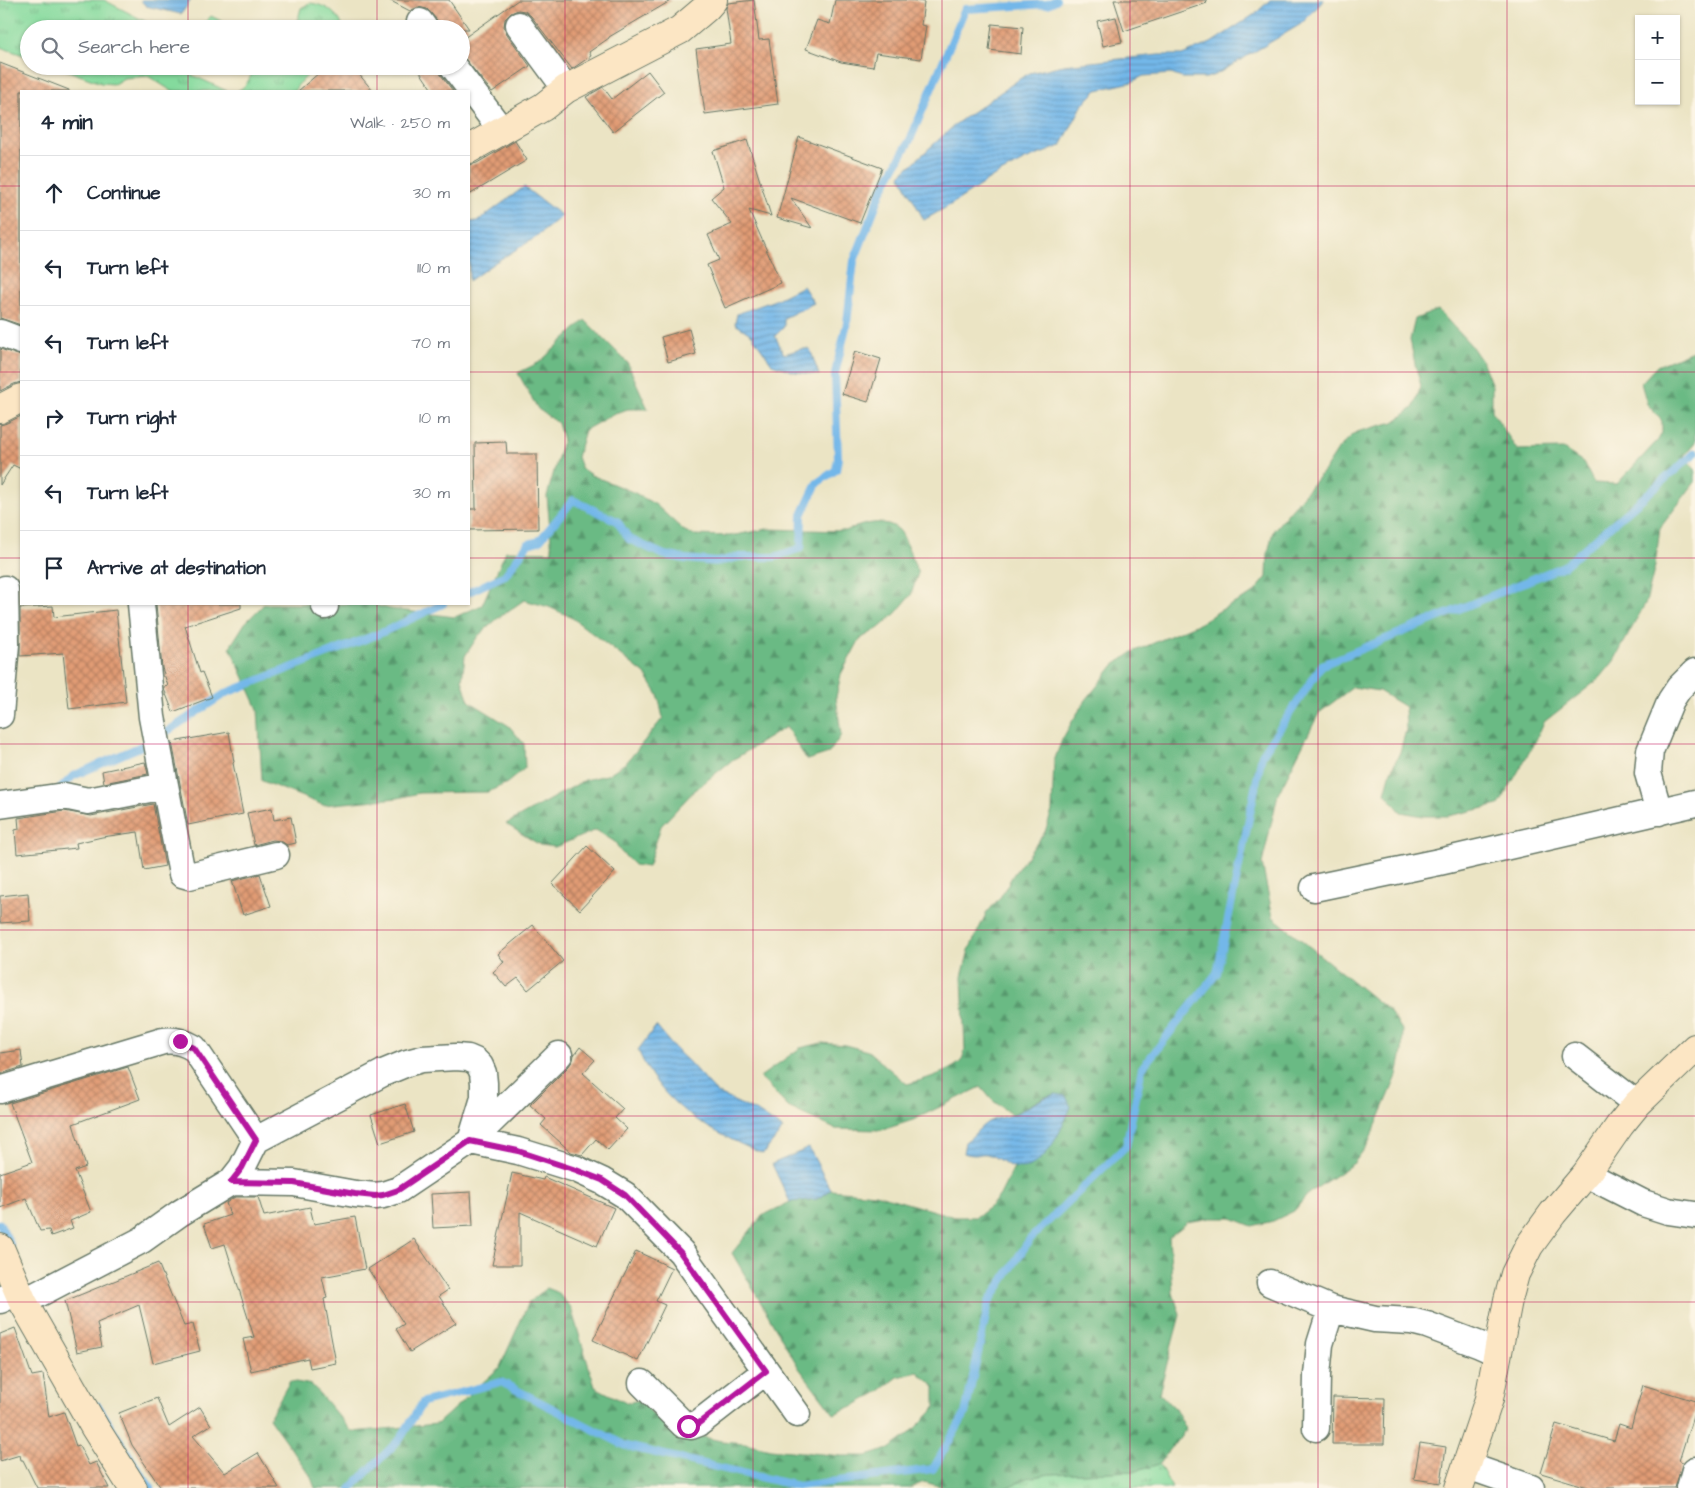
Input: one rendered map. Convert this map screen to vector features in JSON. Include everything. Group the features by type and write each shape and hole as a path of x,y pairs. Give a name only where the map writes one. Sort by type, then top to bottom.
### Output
{"street":[{"path":"470,148 543,108 566,89 680,30 713,0"},
{"path":"519,25 566,89"},
{"path":"460,75 502,131"},
{"path":"0,333 20,341"},
{"path":"0,409 20,399"},
{"path":"0,715 9,590"},
{"path":"141,605 152,717 181,872 189,876 276,855"},
{"path":"1659,812 1648,774 1650,751 1671,700 1679,688 1695,672"},
{"path":"0,805 64,796 88,801 163,776"},
{"path":"1314,888 1439,862 1695,803"},
{"path":"0,1090 163,1041 174,1040 194,1048 256,1140"},
{"path":"1531,1488 1463,1477 1489,1399 1514,1274 1529,1246 1553,1213 1586,1174 1620,1125 1637,1104 1695,1048"},
{"path":"231,1182 294,1183 375,1196 398,1190 470,1141 559,1055"},
{"path":"1575,1056 1637,1104"},
{"path":"22,1298 142,1240 180,1213 231,1182 242,1168 256,1140 384,1073 422,1059 468,1058 475,1062 483,1073 484,1098 470,1141"},
{"path":"470,1141 518,1151 576,1170 602,1180 625,1195 680,1252 797,1414"},
{"path":"1586,1174 1643,1203 1668,1211 1695,1215"},
{"path":"0,1248 22,1298 95,1428 133,1488"},
{"path":"1270,1283 1331,1309 1375,1319 1411,1321 1427,1325 1480,1344 1498,1353"},
{"path":"1316,1428 1317,1375 1320,1344 1331,1309"},
{"path":"642,1383 684,1425 691,1426 699,1423 766,1371"},
{"path":"1690,1488 1695,1470"}],"green space":[{"path":"0,0 104,0 143,20 20,20 20,54 0,47"},
{"path":"310,3 321,6 330,10 339,20 297,20 301,8"},
{"path":"211,16 219,20 207,20"},
{"path":"79,75 192,75 225,90 170,90 148,76 124,78 114,84 101,83"},
{"path":"251,75 308,75 295,90 239,90"},
{"path":"1438,310 1470,344 1483,363 1492,386 1492,411 1517,450 1563,449 1583,462 1594,483 1617,484 1658,440 1662,433 1662,421 1647,404 1641,383 1657,366 1695,350 1695,443 1684,456 1695,469 1695,482 1660,528 1655,566 1646,602 1614,661 1600,678 1544,722 1535,742 1499,805 1448,816 1423,816 1401,812 1385,793 1406,730 1405,707 1379,691 1353,687 1319,713 1278,794 1262,864 1273,917 1389,1011 1403,1031 1402,1052 1397,1076 1368,1144 1354,1163 1309,1193 1294,1211 1273,1221 1252,1226 1232,1218 1210,1218 1188,1222 1169,1237 1173,1293 1180,1315 1159,1393 1175,1408 1186,1429 1159,1464 1137,1471 1050,1474 1027,1478 1006,1488 947,1488 924,1482 909,1488 315,1488 310,1475 269,1418 290,1381 312,1385 352,1432 437,1424 500,1367 529,1302 547,1288 557,1292 571,1308 595,1387 626,1403 640,1400 654,1415 699,1436 770,1449 842,1456 867,1456 889,1449 907,1436 935,1408 935,1387 918,1372 898,1377 880,1391 834,1414 799,1368 732,1253 762,1216 790,1202 817,1199 831,1190 875,1194 955,1217 976,1217 991,1206 1000,1195 1014,1167 1025,1167 1056,1094 1044,1097 1012,1115 992,1100 981,1087 913,1120 882,1130 835,1129 788,1107 760,1077 800,1048 822,1043 845,1045 868,1051 907,1084 944,1072 961,1061 965,1050 962,977 969,950 986,914 1001,896 1013,875 1045,832 1052,811 1054,761 1062,740 1073,720 1086,700 1114,665 1133,652 1200,623 1253,594 1267,577 1268,553 1273,531 1326,468 1339,448 1356,432 1394,422 1413,408 1421,386 1410,340 1415,319"},
{"path":"585,320 627,362 648,409 628,409 615,413 585,430 577,457 581,468 591,475 635,493 656,505 683,530 693,535 730,536 767,529 846,531 866,524 887,524 893,526 901,533 918,573 911,595 896,613 879,628 860,639 841,674 836,697 841,735 829,753 807,760 786,727 731,761 694,791 661,826 648,867 634,865 621,852 615,842 596,830 555,847 540,845 506,824 585,780 607,775 627,762 663,718 658,695 645,674 571,617 549,607 524,600 497,619 478,636 465,656 462,680 469,701 509,726 524,744 525,768 507,783 488,792 419,793 398,798 323,805 262,781 258,709 230,647 245,623 263,605 375,605 390,609 455,617 482,605 506,551 552,552 547,496 563,440 558,423 538,409 518,373 540,362"},
{"path":"1159,1464 1172,1488 1006,1488 1027,1478 1050,1474 1137,1471"}],"water":[{"path":"140,0 191,0 181,14 146,6"},
{"path":"1270,0 1324,0 1301,24 1217,74 1206,78 1182,78 1171,74 1143,76 1132,82 1097,90 1083,104 1061,146 1025,160 993,177 924,220 900,175 957,123 1021,78 1030,73 1063,65 1159,55 1182,55 1211,43 1255,14"},
{"path":"524,187 562,216 535,238 470,280 470,222 478,221"},
{"path":"803,286 814,303 784,318 784,327 775,336 784,354 801,349 810,349 819,375 795,372 772,364 752,335 735,324 737,314 775,300"},
{"path":"656,1026 717,1093 759,1113 783,1129 763,1154 706,1126 674,1102 660,1087 648,1070 638,1050"},
{"path":"1056,1094 1066,1096 1071,1107 1063,1126 1050,1148 1034,1164 1025,1168 1014,1167 990,1155 963,1153 965,1142 988,1122 1014,1114"},
{"path":"809,1148 831,1190 817,1199 790,1202 772,1164"}],"building":[{"path":"389,0 449,0 463,20 437,20 427,9 418,7 410,11"},
{"path":"518,0 672,0 609,37 589,52 591,56 572,69 531,16 525,11 518,10 511,13 505,19 504,27 530,66 492,92 470,65 470,34"},
{"path":"754,0 759,40 769,39 778,104 705,114 696,49 731,44 726,8 728,3"},
{"path":"835,0 909,0 924,2 921,25 926,26 921,59 876,53 873,67 841,62 806,49 817,20 830,24"},
{"path":"1114,0 1206,0 1207,3 1124,31"},
{"path":"1116,17 1122,42 1103,46 1097,21"},
{"path":"992,24 1023,27 1021,54 989,50"},
{"path":"0,63 20,71 20,75 31,75 69,90 20,90 20,325 0,318"},
{"path":"648,71 664,92 613,132 586,97 603,87 612,99"},
{"path":"317,75 360,75 372,90 299,90"},
{"path":"422,75 441,75 452,90 432,90"},
{"path":"799,137 882,168 860,223 791,198 812,228 777,218"},
{"path":"747,140 771,216 749,210 781,283 725,308 707,265 719,260 708,235 732,224 711,198 724,187 713,151"},
{"path":"515,141 527,160 470,194 470,165 477,163"},
{"path":"689,329 696,354 668,362 661,337"},
{"path":"0,349 20,356 20,382 0,391"},
{"path":"855,351 881,359 868,402 842,394"},
{"path":"20,416 20,468 13,465 0,485 0,425"},
{"path":"506,442 507,454 537,454 538,529 470,530 470,509 476,509 475,443"},
{"path":"156,605 241,605 241,608 185,626 200,673 202,672 212,697 173,712 164,689 164,687 168,686 162,668"},
{"path":"53,606 54,617 116,610 126,702 69,709 63,653 20,656 20,608"},
{"path":"229,732 243,814 188,825 172,742"},
{"path":"145,762 148,774 104,783 102,771"},
{"path":"153,804 165,866 144,870 138,832 76,843 77,848 17,854 15,830 19,829 18,818 64,811 91,816"},
{"path":"272,808 274,820 291,817 296,843 287,845 281,841 273,840 254,845 247,813"},
{"path":"587,846 615,872 580,910 552,884"},
{"path":"260,874 271,906 243,915 232,881"},
{"path":"28,893 30,921 0,923 0,896"},
{"path":"533,925 563,961 528,990 518,978 506,987 493,972 504,962 498,954"},
{"path":"580,1047 595,1060 583,1073 623,1109 615,1118 627,1129 608,1150 596,1139 582,1155 571,1152 541,1125 546,1119 530,1105 569,1066"},
{"path":"21,1050 23,1067 0,1074 0,1053"},
{"path":"128,1067 140,1099 73,1124 86,1167 75,1171 91,1212 70,1221 73,1228 51,1236 49,1230 40,1231 26,1198 0,1208 0,1173 32,1162 10,1103"},
{"path":"405,1104 414,1132 380,1143 371,1115"},
{"path":"512,1173 543,1180 544,1177 614,1208 597,1246 520,1212 520,1265 492,1265"},
{"path":"471,1192 473,1226 433,1228 431,1194"},
{"path":"235,1197 258,1197 264,1216 310,1207 314,1224 355,1217 365,1269 322,1277 327,1298 324,1299 336,1363 310,1368 308,1358 251,1371 243,1339 254,1337 225,1244 212,1248 204,1224 230,1215 226,1203"},
{"path":"414,1239 448,1290 439,1296 456,1323 410,1352 396,1329 404,1324 368,1269"},
{"path":"636,1251 672,1268 656,1301 665,1305 638,1361 593,1340"},
{"path":"158,1263 184,1326 193,1324 200,1351 153,1363 139,1305 97,1323 102,1347 77,1352 65,1301"},
{"path":"15,1328 32,1376 43,1374 49,1417 64,1412 76,1446 79,1445 89,1465 96,1462 109,1488 37,1488 20,1455 0,1461 0,1334"},
{"path":"1643,1385 1695,1401 1695,1410 1679,1461 1683,1462 1675,1488 1591,1488 1541,1473 1556,1424 1614,1441 1619,1424 1631,1428"},
{"path":"1333,1397 1385,1398 1384,1444 1332,1444"},
{"path":"157,1398 169,1427 200,1407 211,1425 193,1436 225,1473 258,1453 279,1488 161,1488 132,1445 119,1413"},
{"path":"1420,1443 1446,1447 1441,1483 1414,1479"}],"waterway":[{"path":"470,592 505,575 528,544 539,541 573,500 617,521 629,539 664,555 717,562 739,557 775,557 801,548 802,515 817,483 836,470 838,458 835,374 847,323 854,261 882,190 910,140 965,9 1048,4 1056,0"},
{"path":"351,1488 400,1439 423,1402 501,1382 626,1446 798,1486 933,1469 965,1414 989,1302 1030,1239 1126,1146 1142,1068 1217,973 1262,755 1322,665 1564,566 1695,453"},
{"path":"59,790 73,776 151,742 226,693 381,633 441,605"},
{"path":"0,1224 10,1244"},
{"path":"98,1406 151,1488"}],"route":[{"path":"180,1041 194,1048 256,1140 242,1168 231,1182 294,1183 355,1194 383,1195 398,1190 470,1141 518,1151 549,1160 602,1180 625,1195 680,1252 766,1371 699,1423 688,1426"}]}
